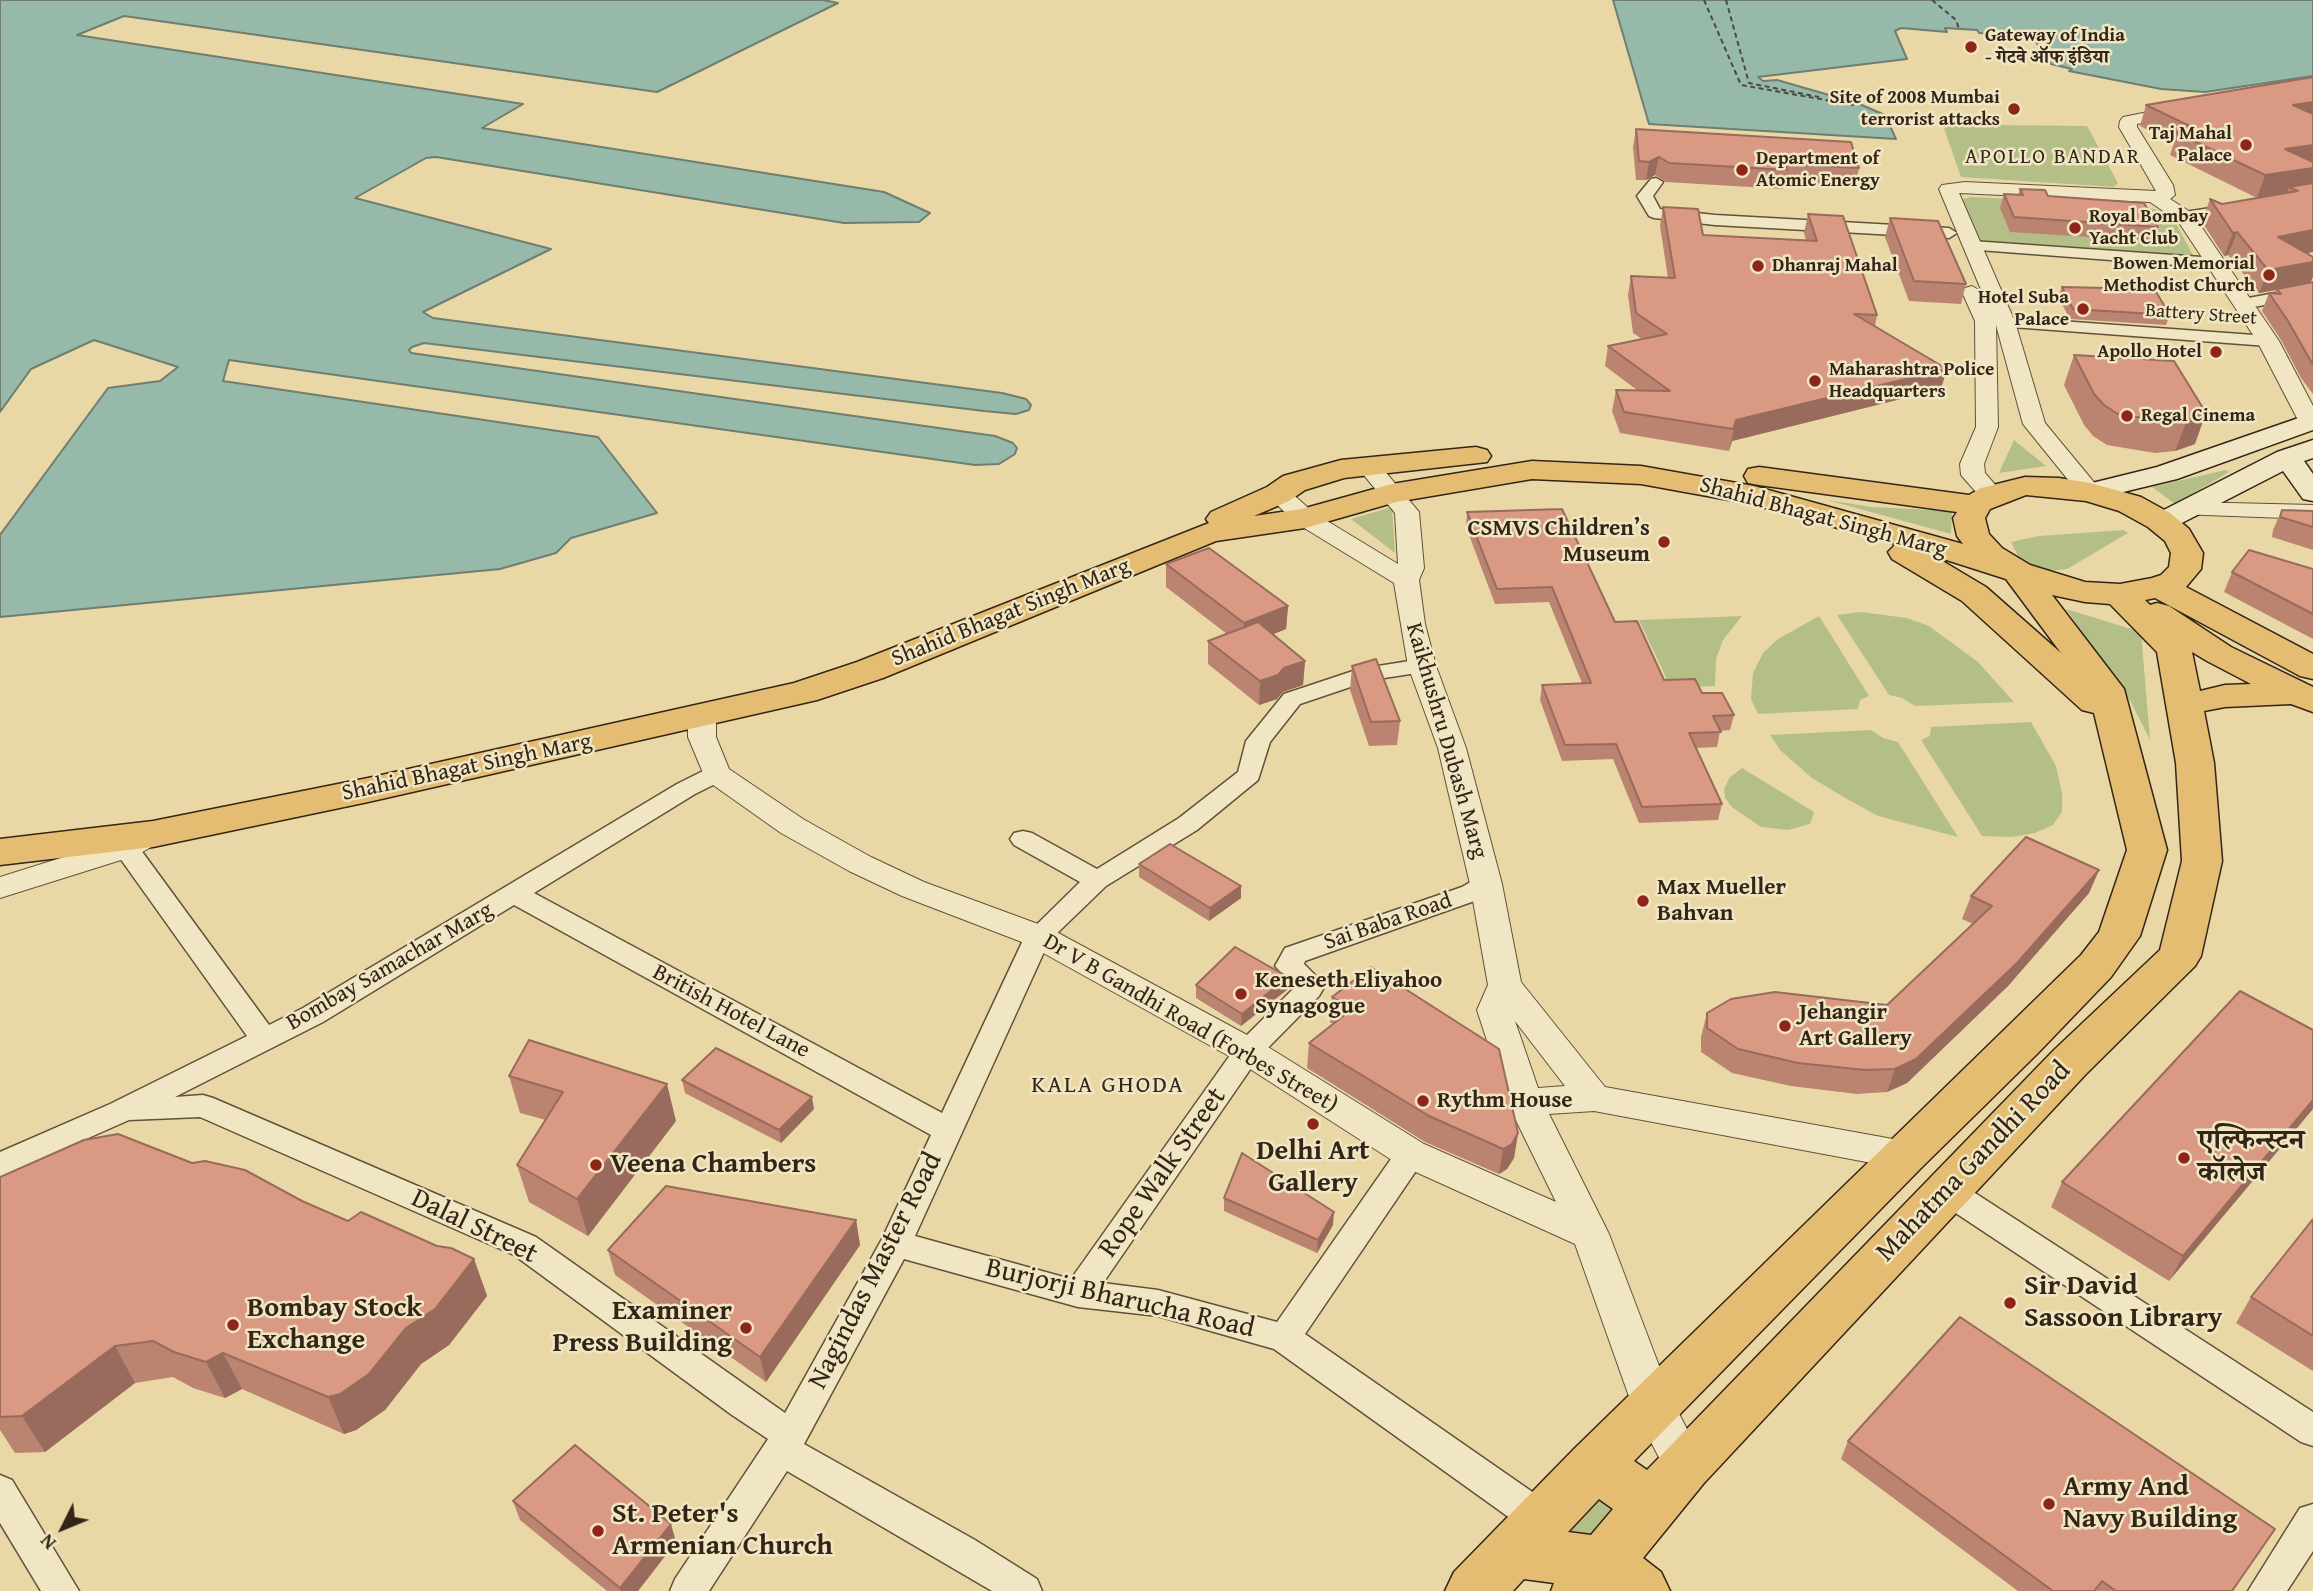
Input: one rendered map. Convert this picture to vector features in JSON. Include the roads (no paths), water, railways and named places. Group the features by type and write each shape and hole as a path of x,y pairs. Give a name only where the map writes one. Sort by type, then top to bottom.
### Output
{"main road":[{"path":"2090,492 2312,430"},
{"path":"1209,533 1221,519 1278,494 1294,483 1341,469 1421,460 1542,453 1624,456 1758,486 1984,500 2025,486 2059,487 2090,492 2175,516 2287,458 2312,430"},
{"path":"2287,458 2313,493"},
{"name":"Shahid Bhagat Singh Marg","path":"0,852 139,841 804,692 870,670 1209,533 1306,518 1392,493 1532,470 1641,475 1758,486 1884,530 2018,572"},
{"path":"1984,500 1969,518 1973,536 1990,555 2018,572 2050,584 2085,592 2137,591 2173,582 2185,569 2187,553 2178,536 2175,516"},
{"path":"1884,530 1911,558 1974,594 2112,717"},
{"path":"1474,1591 1653,1405 1904,1155 2021,1044 2096,966 2119,936 2147,850 2106,689 2018,572"},
{"path":"2137,591 2176,628 2218,654 2309,687"},
{"name":"Mahatma Gandhi Road","path":"1608,1582 1669,1486 2070,1062 2180,956 2202,861 2195,763 2175,649 2137,591"},
{"path":"2183,705 2225,696 2309,687"},
{"path":"1594,1465 1669,1486"},
{"path":"1526,1535 1608,1582"}],"street":[{"path":"1984,500 1973,475 1972,464 1987,427 1985,321 1931,192 1942,187 1965,187 2165,195 2164,185 2128,127 2129,121 2202,103 2119,113 2112,117"},
{"path":"2115,139 2146,193 2185,217 2269,341 2312,430"},
{"path":"1656,182 1645,196 1654,213 1716,220 1949,233"},
{"path":"1942,187 1972,246 2005,322 2034,424 2090,492"},
{"path":"2185,217 2250,207"},
{"path":"1972,246 2216,263"},
{"path":"2243,304 2313,291"},
{"name":"Battery Street","path":"2005,322 2269,341"},
{"name":"Kaikhushru Dubash Marg","path":"1370,467 1406,512 1411,568 1406,580 1412,624 1422,666 1452,748 1486,884 1505,985 1594,1098"},
{"path":"1278,494 1306,518 1406,580"},
{"path":"2175,516 2313,512"},
{"path":"1038,936 1097,880 1188,824 1249,775 1258,741 1292,699 1367,674 1422,666"},
{"path":"702,717 702,737 716,774"},
{"name":"Bombay Samachar Marg","path":"0,1165 120,1112 265,1040 515,894 686,789 716,774"},
{"name":"Dr V B Gandhi Road (Forbes Street)","path":"716,774 792,826 860,864 913,889 1038,936 1248,1051 1411,1154 1590,1234"},
{"path":"1023,839 1097,880"},
{"path":"0,888 139,841 265,1040"},
{"name":"Sai Baba Road","path":"1248,1051 1309,989 1308,982 1289,966 1295,954 1471,893 1486,884"},
{"name":"British Hotel Lane","path":"515,894 947,1130"},
{"name":"Nagindas Master Road","path":"688,1591 786,1442 896,1244 1038,936"},
{"name":"Kaikhushru Dubash Marg","path":"1505,985 1494,1010 1525,1102 1590,1234 1653,1405 1669,1486"},
{"name":"Rope Walk Street","path":"1078,1294 1248,1051"},
{"path":"1525,1102 1594,1098 1904,1155"},
{"name":"Dalal Street","path":"120,1112 203,1105 525,1246 744,1405 786,1442 1024,1591"},
{"path":"1284,1338 1411,1154"},
{"path":"1947,1191 2313,1431"},
{"name":"Burjorji Bharucha Road","path":"896,1244 1078,1294 1158,1303 1284,1338 1526,1535"},
{"path":"0,1491 61,1591"},
{"path":"2266,1591 2313,1521"}],"place":[{"name":"Gateway of India - गेटवे ऑफ इंडिया","path":"1971,47"},
{"name":"Site of 2008 Mumbai terrorist attacks","path":"2014,109"},
{"name":"Taj Mahal Palace","path":"2246,145"},
{"name":"Department of Atomic Energy","path":"1742,170"},
{"name":"Royal Bombay Yacht Club","path":"2075,228"},
{"name":"Dhanraj Mahal","path":"1758,266"},
{"name":"Bowen Memorial Methodist Church","path":"2269,275"},
{"name":"Hotel Suba Palace","path":"2083,309"},
{"name":"Apollo Hotel","path":"2216,352"},
{"name":"Maharashtra Police Headquarters","path":"1815,381"},
{"name":"Regal Cinema","path":"2127,416"},
{"name":"CSMVS Children’s Museum","path":"1664,542"},
{"name":"Max Mueller Bahvan","path":"1643,901"},
{"name":"Keneseth Eliyahoo Synagogue","path":"1241,994"},
{"name":"Jehangir Art Gallery","path":"1785,1026"},
{"name":"Rythm House","path":"1423,1101"},
{"name":"Delhi Art Gallery","path":"1313,1124"},
{"name":"एल्फिन्स्टन कॉलेज","path":"2184,1158"},
{"name":"Veena Chambers","path":"596,1165"},
{"name":"Sir David Sassoon Library","path":"2010,1303"},
{"name":"Bombay Stock Exchange","path":"233,1325"},
{"name":"Examiner Press Building","path":"746,1328"},
{"name":"Army And Navy Building","path":"2049,1504"},
{"name":"St. Peter's Armenian Church","path":"598,1531"}],"district":[{"name":"APOLLO BANDAR","path":"2053,158"},
{"name":"KALA GHODA","path":"1108,1086"}]}
